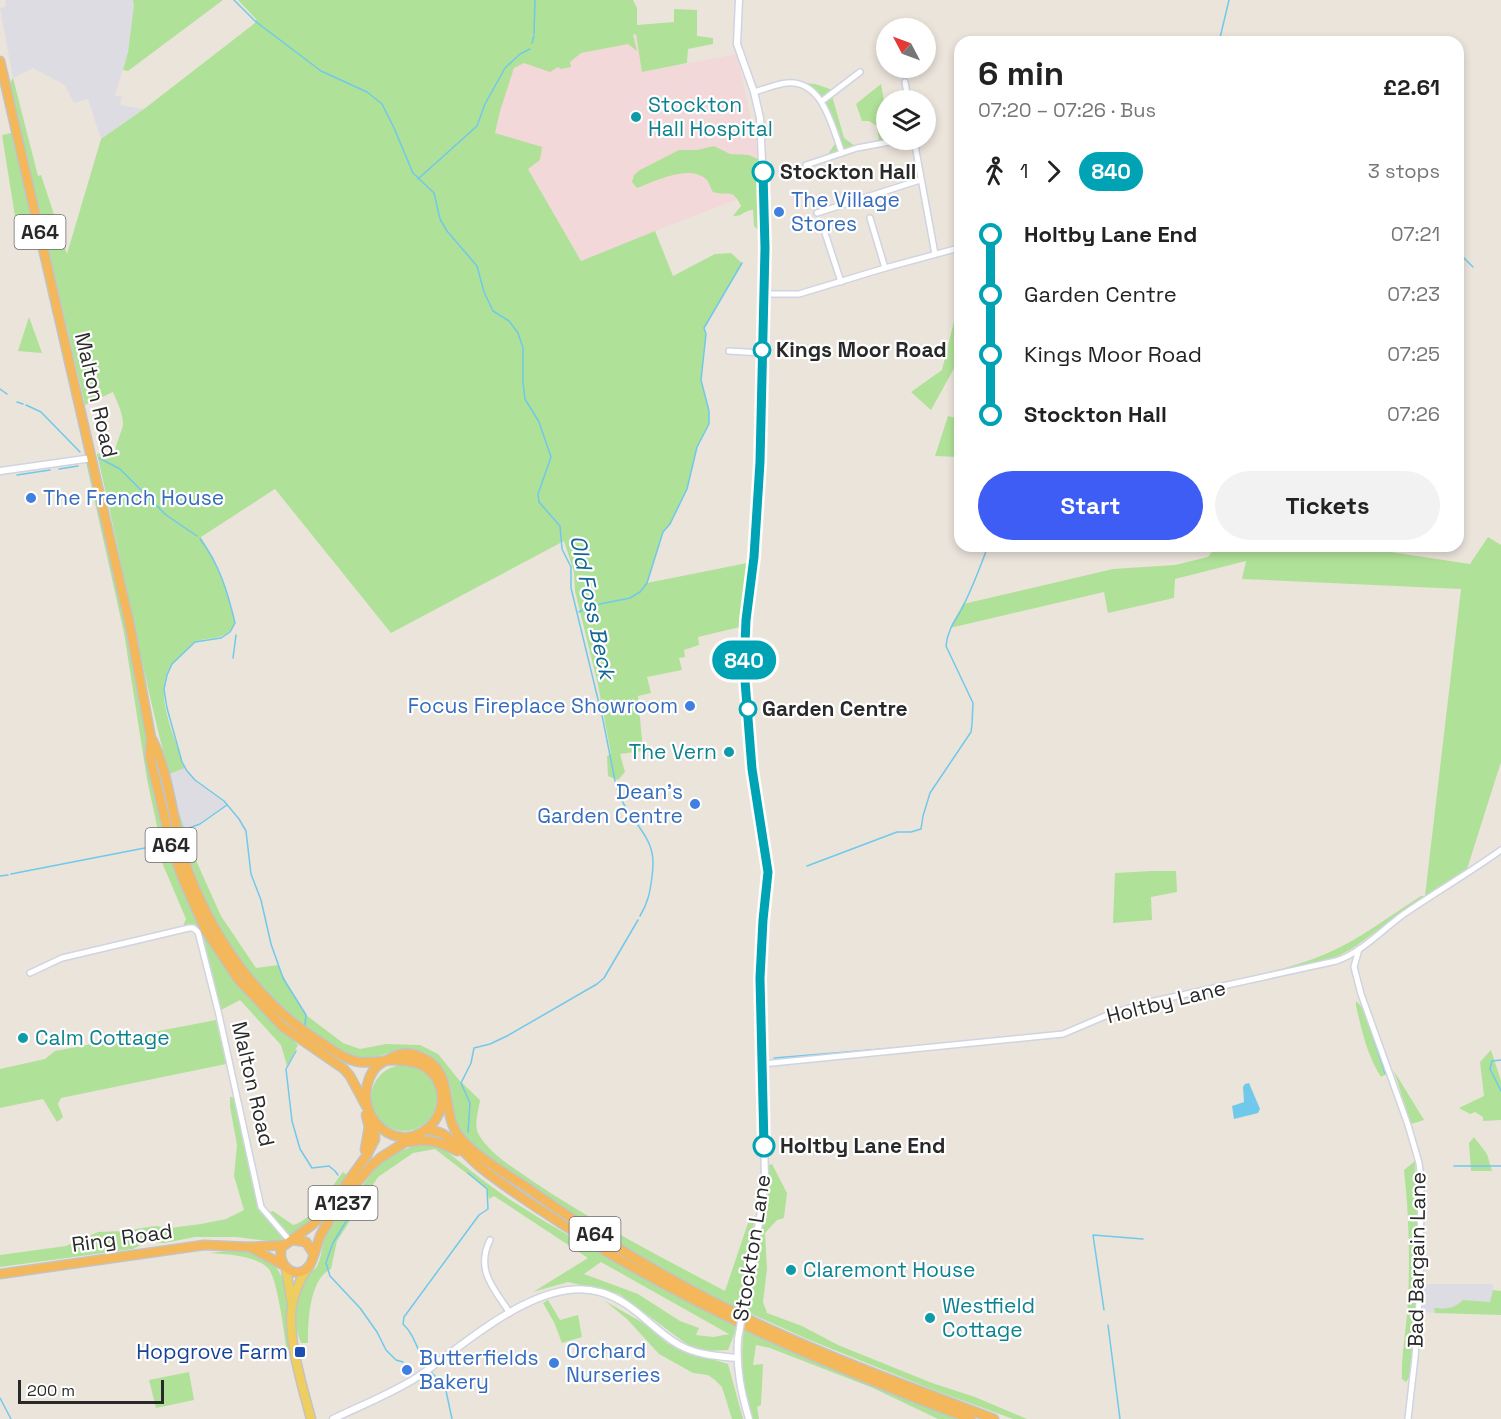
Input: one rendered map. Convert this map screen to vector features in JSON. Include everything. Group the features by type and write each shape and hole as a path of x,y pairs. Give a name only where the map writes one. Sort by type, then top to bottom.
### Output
{"highway":[{"name":"Malton Road","path":"0,61 130,626 151,738 160,755 180,844 209,927"},
{"name":"A64","path":"209,927 246,975 288,1020 348,1059 364,1063 385,1061 396,1054 410,1053 431,1063 445,1082 449,1115 454,1129 462,1139 498,1168 567,1216 650,1267 758,1324 841,1360 994,1419"},
{"name":"A64","path":"209,927 238,979 256,1000 297,1039 344,1069 366,1106"},
{"path":"406,1060 421,1065 432,1072 439,1083 441,1105 435,1121 422,1132 407,1136 395,1135 381,1129 374,1122 366,1106 365,1095 369,1078 385,1061 406,1060"},
{"name":"A64","path":"357,1169 369,1134 361,1096"},
{"name":"A1237","path":"289,1242 319,1219 368,1155 375,1139 374,1122"},
{"name":"A64","path":"422,1132 436,1131 446,1136 490,1175 563,1224 626,1263 710,1310 839,1369 971,1419"},
{"name":"A1237","path":"313,1254 323,1231 365,1172 380,1158 422,1132"},
{"name":"A1237","path":"405,1143 424,1139 433,1140 465,1155"},
{"path":"300,1239 306,1242 313,1254 309,1267 295,1272 285,1267 280,1257 289,1242 300,1239"},
{"name":"Ring Road","path":"0,1274 204,1245 250,1247 289,1242"},
{"name":"Ring Road","path":"250,1247 285,1267"}],"main road":[{"path":"285,1267 292,1303 291,1321 296,1354 310,1419"},
{"path":"292,1303 298,1284 309,1267"}],"street":[{"name":"Stockton Lane","path":"740,0 737,44 754,92 760,118 765,233 761,430 754,557 746,620 744,668 750,761 768,872 761,951 765,1179 759,1226 738,1339 737,1358 738,1379 749,1419"},
{"path":"822,101 860,72"},
{"path":"905,82 906,90"},
{"path":"754,92 788,83 815,94 822,101 842,153"},
{"path":"806,165 842,153 876,145"},
{"path":"916,150 935,254"},
{"path":"817,213 920,180"},
{"path":"870,218 885,268"},
{"path":"825,233 841,282"},
{"path":"763,294 799,294 954,249"},
{"path":"729,351 762,353"},
{"path":"0,471 92,458"},
{"name":"Holtby Lane","path":"762,1064 1063,1034 1110,1014 1150,1002 1311,968 1343,959 1410,910 1464,877 1501,850"},
{"name":"Malton Road","path":"30,973 62,958 194,928 201,940 261,1207 289,1242"},
{"path":"1343,959 1354,967 1360,948"},
{"name":"Bad Bargain Lane","path":"1354,967 1361,994 1408,1125 1419,1163 1421,1181 1420,1288 1408,1419"},
{"path":"490,1240 484,1254 484,1268 510,1313"},
{"path":"333,1419 408,1383 530,1300 551,1292 578,1289 598,1291 623,1301 669,1338 689,1350 737,1358"}],"shaded area":[{"path":"6,0 133,0 128,52 115,95 122,97 120,105 144,109 101,139 88,99 74,103 65,85 33,68 13,78 0,8 5,7"},
{"name":"Stockton Hall","path":"637,34 643,72 737,54 757,147 759,193 738,199 581,261 528,169 477,124 500,78 528,49"},
{"path":"185,768 195,780 227,805 200,824 184,830 173,796 169,774"},
{"path":"1423,1284 1493,1284 1493,1290 1490,1302 1463,1300 1450,1309 1435,1308 1435,1313 1422,1312"}],"green space":[{"path":"133,0 223,0 128,71 123,70 128,52"},
{"path":"238,0 633,0 637,8 637,25 674,22 674,9 697,10 697,36 713,38 713,44 688,49 687,63 642,72 636,34 633,35 637,51 628,44 581,53 570,62 571,67 561,69 558,67 550,72 524,63 514,68 495,133 542,147 540,160 528,169 581,261 655,231 673,276 715,254 731,253 742,263 704,328 706,334 701,380 709,411 709,424 697,447 687,489 670,524 663,532 647,583 747,563 740,627 698,637 699,645 684,650 685,657 679,658 682,670 647,677 651,693 638,696 643,751 620,754 625,772 618,780 608,776 607,756 611,754 598,685 575,591 574,572 564,541 391,633 275,489 201,537 221,578 235,623 225,635 193,643 167,673 164,686 166,708 185,768 169,774 149,694 97,454 103,452 110,456 115,452 123,425 122,416 113,392 85,405 21,131 9,89 13,78 38,176 41,175 67,254 101,139 144,109 255,23 256,19"},
{"path":"804,83 830,89 844,138 855,146 826,157 839,138 823,97"},
{"path":"881,84 882,90 876,90 876,125 869,121 862,121 856,104"},
{"path":"12,133 32,214 15,216 2,135"},
{"path":"714,146 730,154 749,155 758,159 760,227 758,230 754,226 753,210 733,216 741,206 735,196 713,192 706,179 699,175 681,173 637,188 632,182 634,175 640,170 679,150 697,150"},
{"path":"29,317 42,353 18,351"},
{"path":"954,321 954,368 931,410 911,392 942,370"},
{"path":"948,416 954,418 954,457 935,456"},
{"path":"90,461 128,636 168,847 231,976 252,1001 298,1045 287,1066 281,1045 240,1000 221,1010 200,930 195,924 183,926 186,919 154,843 160,840 147,779 124,633 86,462"},
{"path":"1488,537 1501,545 1501,762 1467,869 1425,896 1461,589 1242,579 1246,561 1175,579 1174,598 1108,613 1104,592 950,628 963,604 1113,569 1175,565 1208,557 1212,552 1391,552 1470,564"},
{"path":"173,796 194,856 221,916 256,968 278,965 291,992 306,1015 343,1043 360,1049 386,1044 420,1045 438,1054 459,1080 480,1100 477,1131 496,1154 578,1210 725,1291 748,1223 754,1223 740,1310 620,1246 475,1148 458,1128 448,1078 434,1059 424,1052 405,1049 370,1058 349,1053 316,1036 275,1000 233,950 216,922 191,862"},
{"path":"1176,871 1177,892 1151,897 1152,920 1113,923 1115,873"},
{"path":"1421,896 1425,896 1353,948 1338,956 1299,967 1207,986 1280,969 1323,955 1349,943"},
{"path":"1356,1001 1361,1006 1387,1074 1381,1077 1366,1043"},
{"path":"216,1020 226,1064 61,1098 58,1104 63,1117 57,1122 43,1099 0,1108 0,1069 45,1059 55,1051"},
{"path":"1491,1050 1501,1081 1501,1120 1483,1121 1483,1117 1475,1112 1470,1114 1459,1108 1484,1096 1480,1062"},
{"path":"404,1065 416,1068 427,1075 434,1086 437,1098 434,1110 427,1121 416,1128 404,1131 392,1128 381,1121 374,1110 371,1098 374,1086 381,1075 392,1068"},
{"path":"1394,1071 1424,1120 1411,1124"},
{"path":"230,1097 233,1097 260,1210 264,1215 273,1211 293,1225 300,1222 314,1211 343,1172 347,1175 306,1224 293,1234 276,1242 236,1237 195,1237 164,1243 147,1242 133,1249 0,1267 0,1255 66,1246 98,1232 201,1224 226,1219 244,1210 234,1176 237,1145"},
{"path":"1474,1137 1487,1154 1492,1171 1471,1171 1469,1143"},
{"path":"431,1143 440,1146 509,1199 622,1265 737,1327 728,1350 707,1351 688,1345 619,1294 568,1282 533,1292 588,1258 494,1196 489,1199 487,1189 435,1149 413,1153 378,1177 337,1241 331,1269 324,1274 314,1291 309,1313 308,1343 301,1343 295,1318 299,1291 302,1283 319,1262 326,1234 378,1165 390,1156 410,1147","holes":["601,1262 729,1334 713,1337 696,1335 699,1328 680,1321 638,1294 584,1274"]},
{"path":"1415,1161 1418,1240 1417,1296 1410,1376 1406,1382 1402,1379 1402,1369 1409,1284 1409,1252 1404,1170"},
{"path":"772,1164 787,1193 784,1218 777,1220 765,1233 767,1269 763,1302 767,1313 802,1326 838,1345 1027,1419 1013,1419 931,1389 747,1312 767,1200 769,1165"},
{"path":"235,1250 254,1253 276,1267 284,1280 292,1357 287,1351 278,1295 268,1268 256,1260 209,1253"},
{"path":"1493,1290 1501,1291 1501,1315 1435,1313 1434,1308 1450,1308 1463,1300 1490,1302"},
{"path":"548,1300 560,1320 578,1315 582,1337 562,1343 543,1303"},
{"path":"605,1301 643,1323 667,1343 728,1364 743,1419 732,1419 722,1387 715,1380 708,1375 693,1373 659,1354 627,1319"},
{"path":"744,1328 962,1419 938,1419 873,1388 770,1348 756,1345 753,1365 763,1364 761,1405 757,1407 759,1419 752,1419 743,1374"},
{"path":"189,1372 194,1400 156,1408 149,1380"}],"water":[{"path":"1249,1083 1260,1109 1258,1113 1234,1119 1232,1106 1244,1102 1243,1087"}],"waterway":[{"name":"Old Foss Beck","path":"234,0 255,21 321,71 367,92 382,104 413,173 434,193 440,219 447,231 477,266 484,292 493,311 509,321 518,333 523,348 525,399 539,422 551,457 538,494 539,502 560,526 562,549 571,567 571,588 603,720 615,781"},
{"path":"534,34 535,0"},
{"path":"1220,36 1229,0"},
{"path":"532,43 534,36"},
{"path":"418,179 477,126 485,104 505,68 520,54 530,49"},
{"path":"1464,258 1473,267"},
{"path":"579,612 590,606 630,598 640,592 647,583 663,532 670,524 687,489 697,447 709,424 709,411 701,380 706,334 704,328 742,263"},
{"path":"0,389 7,394"},
{"path":"17,402 23,404"},
{"path":"26,405 41,412 80,452"},
{"path":"99,458 120,469 166,515 197,536"},
{"path":"59,469 78,466"},
{"path":"17,475 50,470"},
{"path":"200,539 222,579 235,623 230,632 221,638 195,642 172,664 164,689 167,708 182,762 187,771 195,780 224,801 246,831 251,874 261,900 271,944 283,978 306,1015 305,1025"},
{"path":"807,866 897,832 921,829 930,793 971,732 973,703 946,646 951,628 968,597 986,552"},
{"path":"233,658 236,635"},
{"name":"Old Foss Beck","path":"616,783 623,802 645,836 653,856 649,893 640,916"},
{"path":"184,830 200,824 227,805"},
{"path":"11,874 155,846"},
{"path":"0,876 8,875"},
{"name":"Old Foss Beck","path":"468,1132 470,1103 461,1083 471,1063 474,1048 507,1036 597,984 604,978 638,920"},
{"path":"1362,1004 1385,1073"},
{"path":"774,1058 931,1045"},
{"path":"296,1051 286,1069 292,1121 300,1149 312,1168 329,1166 338,1175"},
{"path":"1501,1060 1492,1061 1490,1069 1501,1091"},
{"path":"1454,1166 1501,1166"},
{"name":"Old Foss Beck","path":"427,1367 411,1333 403,1324 404,1317 479,1215 488,1209 487,1189 468,1173"},
{"path":"351,1206 353,1210 333,1243 326,1263 330,1276 360,1308 377,1332 386,1350 396,1360 403,1362"},
{"path":"1104,1310 1093,1235 1143,1239"},
{"path":"1108,1325 1120,1419"},
{"name":"Old Foss Beck","path":"430,1371 445,1386 452,1419"},
{"path":"0,1398 11,1419"}],"bus line":[{"name":"840","path":"763,172 765,248 762,317 763,386 754,557 744,640 744,668 748,744 768,872 760,978 764,1146"}],"place":[{"name":"Stockton Hall Hospital","path":"636,117"},
{"name":"Stockton Hall","path":"763,172"},
{"name":"The Village Stores","path":"779,212"},
{"name":"Kings Moor Road","path":"762,350"},
{"name":"The French House","path":"31,498"},
{"name":"Focus Fireplace Showroom","path":"690,706"},
{"name":"Garden Centre","path":"748,709"},
{"name":"The Vern","path":"729,752"},
{"name":"Dean's Garden Centre","path":"695,804"},
{"name":"Calm Cottage","path":"23,1038"},
{"name":"Holtby Lane End","path":"764,1146"},
{"name":"Claremont House","path":"791,1270"},
{"name":"Westfield Cottage","path":"930,1318"},
{"name":"Hopgrove Farm","path":"300,1352"},
{"name":"Orchard Nurseries","path":"554,1363"},
{"name":"Butterfields Bakery","path":"407,1370"}]}
